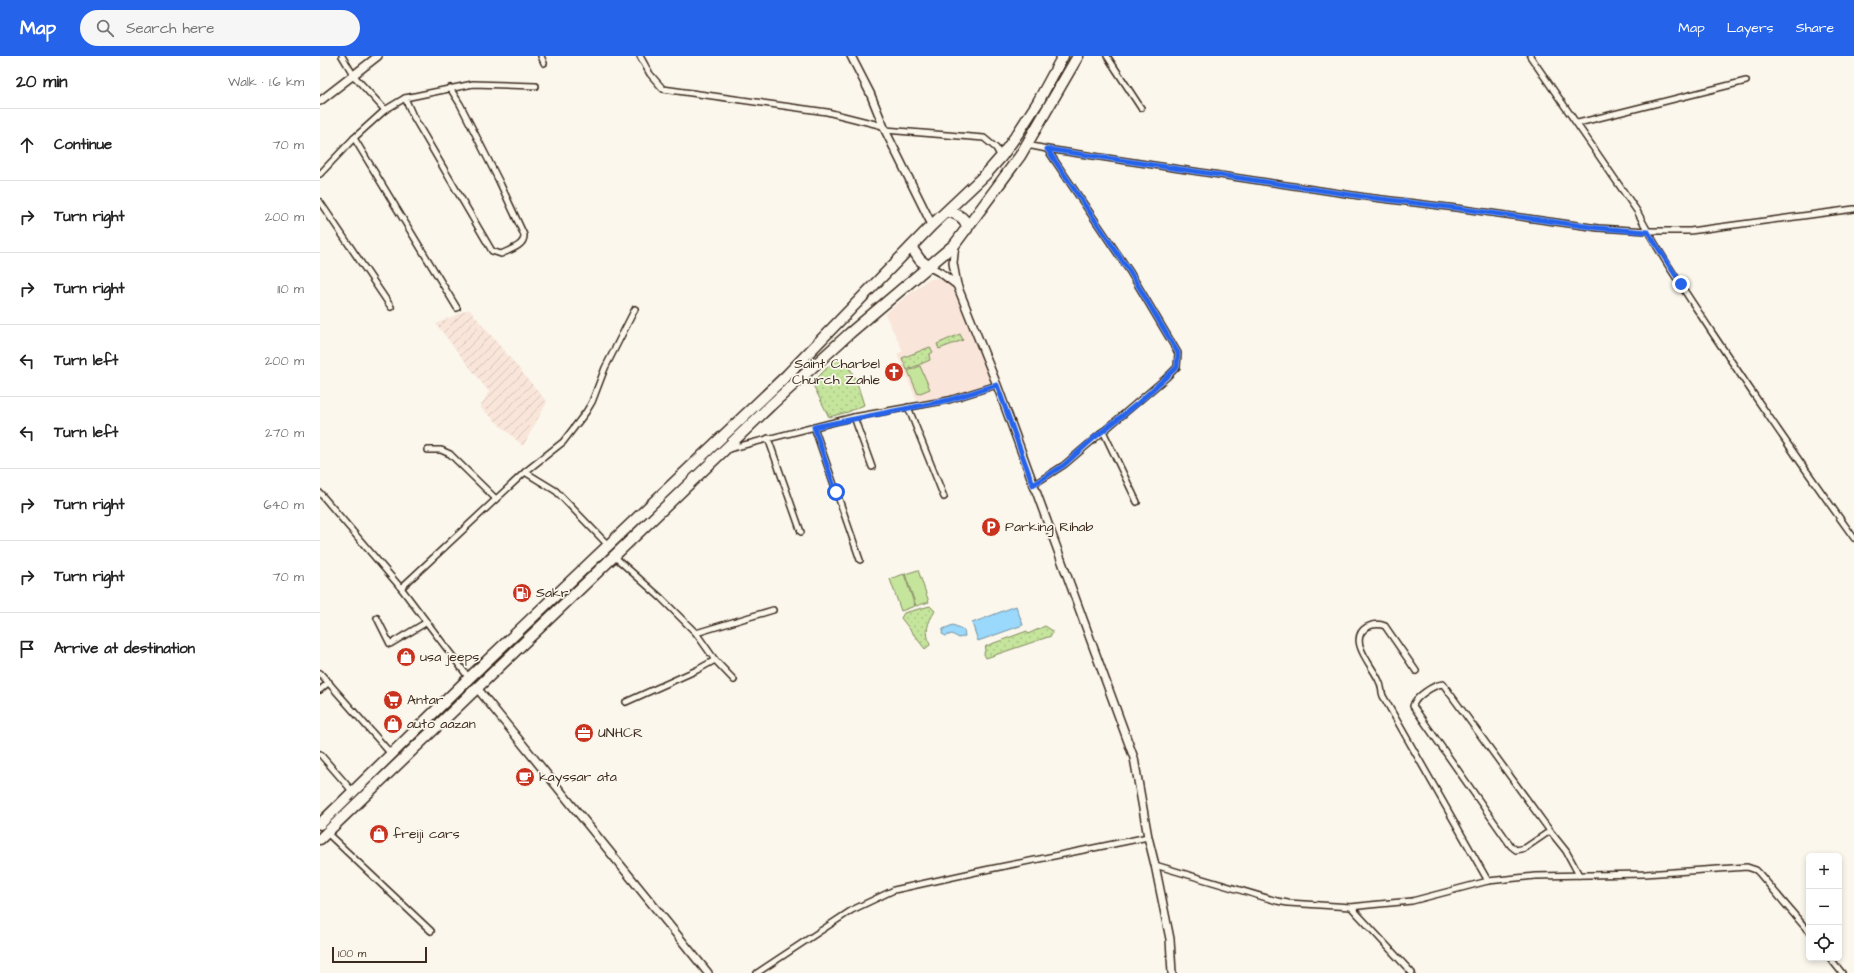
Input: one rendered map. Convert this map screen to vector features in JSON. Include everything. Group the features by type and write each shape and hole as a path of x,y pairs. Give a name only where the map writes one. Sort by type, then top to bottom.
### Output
{"highway":[{"path":"322,832 353,792 469,678 787,375 932,225 948,211 1001,157 1038,102 1063,56"},
{"path":"322,832 615,557 795,382 955,244 1027,145 1078,56"},
{"path":"948,211 963,217 967,229"},
{"path":"911,247 920,260 928,266"}],"street":[{"path":"342,56 354,76 385,110"},
{"path":"320,101 378,56"},
{"path":"541,56 544,63"},
{"path":"640,56 650,74 663,89 827,112 884,128 984,138 996,148 1001,157"},
{"path":"851,56 870,93 884,128 932,225"},
{"path":"1107,56 1141,108"},
{"path":"1530,56 1637,210 1648,232 1788,446 1854,538"},
{"path":"1578,123 1746,81"},
{"path":"320,174 354,138 385,110 405,98 473,84 536,86"},
{"path":"405,98 413,116 492,251 501,254 522,243 524,235 485,153 460,104 450,88"},
{"path":"354,138 457,308"},
{"path":"1027,145 1366,197 1598,228 1648,232 1690,231 1854,209"},
{"path":"1033,485 1064,465 1137,404 1177,367 1178,353 1130,272 1047,149"},
{"path":"320,202 391,306"},
{"path":"955,244 954,263 957,285 997,385 1134,758 1148,837 1170,939 1172,973"},
{"path":"928,266 942,273 957,285"},
{"path":"401,588 525,472 563,442 592,402 605,368 635,309"},
{"path":"725,450 854,417 949,400 997,385"},
{"path":"908,407 944,497"},
{"path":"854,417 872,467"},
{"path":"814,427 860,560"},
{"path":"1103,431 1138,502"},
{"path":"768,438 801,532"},
{"path":"428,450 441,450 450,454 496,499"},
{"path":"525,472 556,491 608,545"},
{"path":"320,493 401,588 469,678"},
{"path":"615,557 661,598 696,633 716,660 734,680"},
{"path":"696,633 773,610"},
{"path":"377,618 390,644 427,622"},
{"path":"1416,671 1385,626 1380,624 1373,625 1363,630 1359,636 1359,644 1379,680 1383,696 1488,881"},
{"path":"626,702 716,660"},
{"path":"320,673 392,755"},
{"path":"320,690 328,682"},
{"path":"1550,831 1525,848 1516,850 1511,846 1413,706 1415,700 1436,686 1442,684 1446,687 1566,851 1579,875"},
{"path":"477,688 708,973"},
{"path":"320,754 353,792"},
{"path":"322,832 431,931"},
{"path":"757,973 852,910 894,890 1148,837"},
{"path":"1155,865 1278,901 1351,907 1412,902 1488,881 1535,876 1645,874 1752,868 1759,873 1806,928"},
{"path":"1351,907 1412,973"},
{"path":"1832,961 1842,973"}],"shaded area":[{"path":"936,278 943,280 952,287 991,382 951,397 918,403 897,354 903,351 885,314 927,280"},
{"path":"469,309 547,402 523,446 480,407 489,392 436,324"}],"green space":[{"path":"960,334 963,340 939,349 937,344"},
{"path":"930,347 933,352 929,355 930,360 907,370 902,358"},
{"path":"836,359 851,370 864,405 848,412 829,417 812,383"},
{"path":"920,366 930,389 918,394 908,371"},
{"path":"918,570 929,602 916,606 905,574"},
{"path":"904,574 915,606 901,611 890,579"},
{"path":"930,606 935,611 930,620 927,631 930,645 925,649 901,618 904,613"},
{"path":"1045,626 1053,631 1051,636 986,658 984,654 986,646 1027,631 1028,634"}],"water":[{"path":"1016,606 1023,625 978,641 972,623"},
{"path":"953,625 964,630 965,636 959,638 952,634 946,636 942,634 943,629"}],"place":[{"name":"Saint Charbel Church Zahle","path":"894,372"},
{"name":"Parking Rihab","path":"991,527"},
{"name":"Sakr","path":"522,593"},
{"name":"usa jeeps","path":"406,657"},
{"name":"Antar","path":"393,700"},
{"name":"auto aazan","path":"393,724"},
{"name":"UNHCR","path":"584,733"},
{"name":"kayssar ata","path":"525,777"},
{"name":"freiji cars","path":"379,834"}],"route":[{"path":"836,492 814,427 854,417 949,400 997,385 1033,485 1064,465 1094,438 1137,404 1177,367 1178,353 1130,272 1047,149 1366,197 1598,228 1648,232 1681,284"}]}
